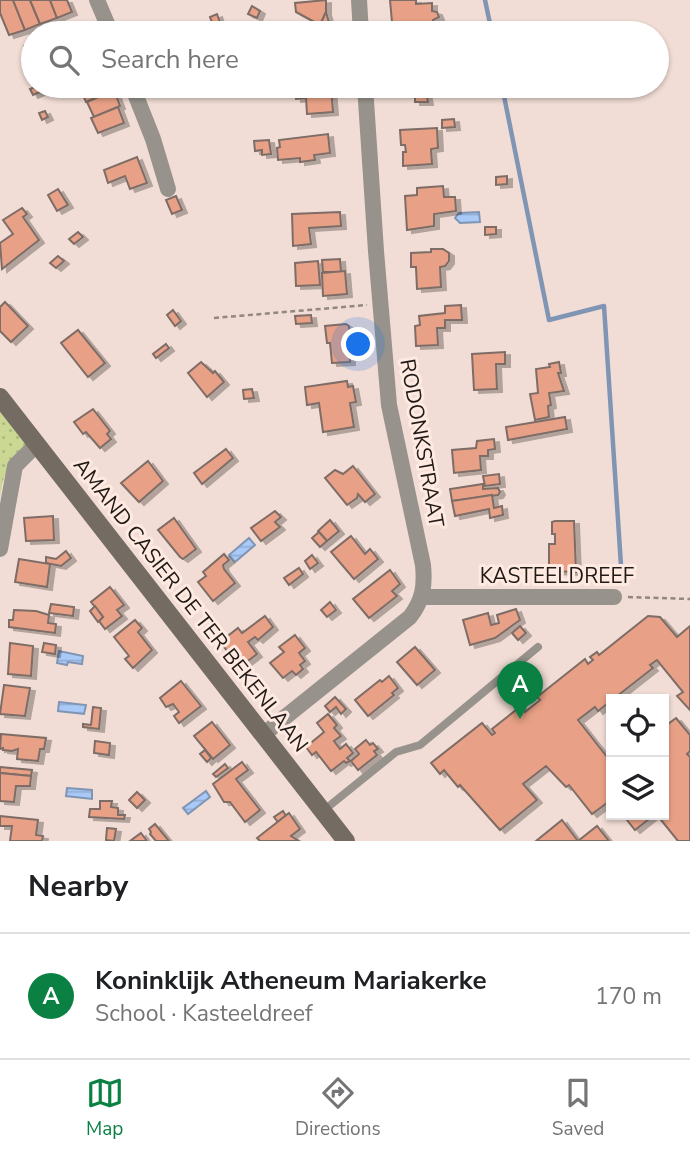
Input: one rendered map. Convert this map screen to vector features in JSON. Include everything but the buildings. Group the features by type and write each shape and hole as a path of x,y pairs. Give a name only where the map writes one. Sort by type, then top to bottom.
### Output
{"street":[{"path":"97,0 106,21"},
{"path":"359,0 360,21"},
{"path":"137,98 153,138 168,190"},
{"name":"RODONKSTRAAT","path":"366,98 389,405 423,565 423,597"},
{"name":"AMAND CASIER DE TER BEKENLAAN","path":"0,397 346,841"},
{"path":"0,549 15,466 37,444"},
{"path":"264,734 410,617 423,597"},
{"name":"KASTEELDREEF","path":"423,597 614,597"}],"lane":[{"path":"323,811 396,752 420,745 538,647"}],"path":[{"path":"214,317 380,304"},
{"name":"KASTEELDREEF","path":"614,597 690,599"}],"green space":[{"path":"0,406 30,442 9,466 0,497"}],"water":[{"path":"479,212 480,222 460,223 455,218 459,213"},
{"path":"249,538 255,545 235,562 229,555"},
{"path":"59,651 83,656 82,664 57,663"},
{"path":"59,702 86,705 84,714 58,711"},
{"path":"67,788 92,790 92,799 66,796"},
{"path":"206,791 210,797 188,814 183,808"}],"waterway":[{"path":"485,0 489,21"},
{"path":"504,98 549,320 604,306 622,581"}],"place":[{"name":"Koninklijk Atheneum Mariakerke","path":"520,719"}]}
